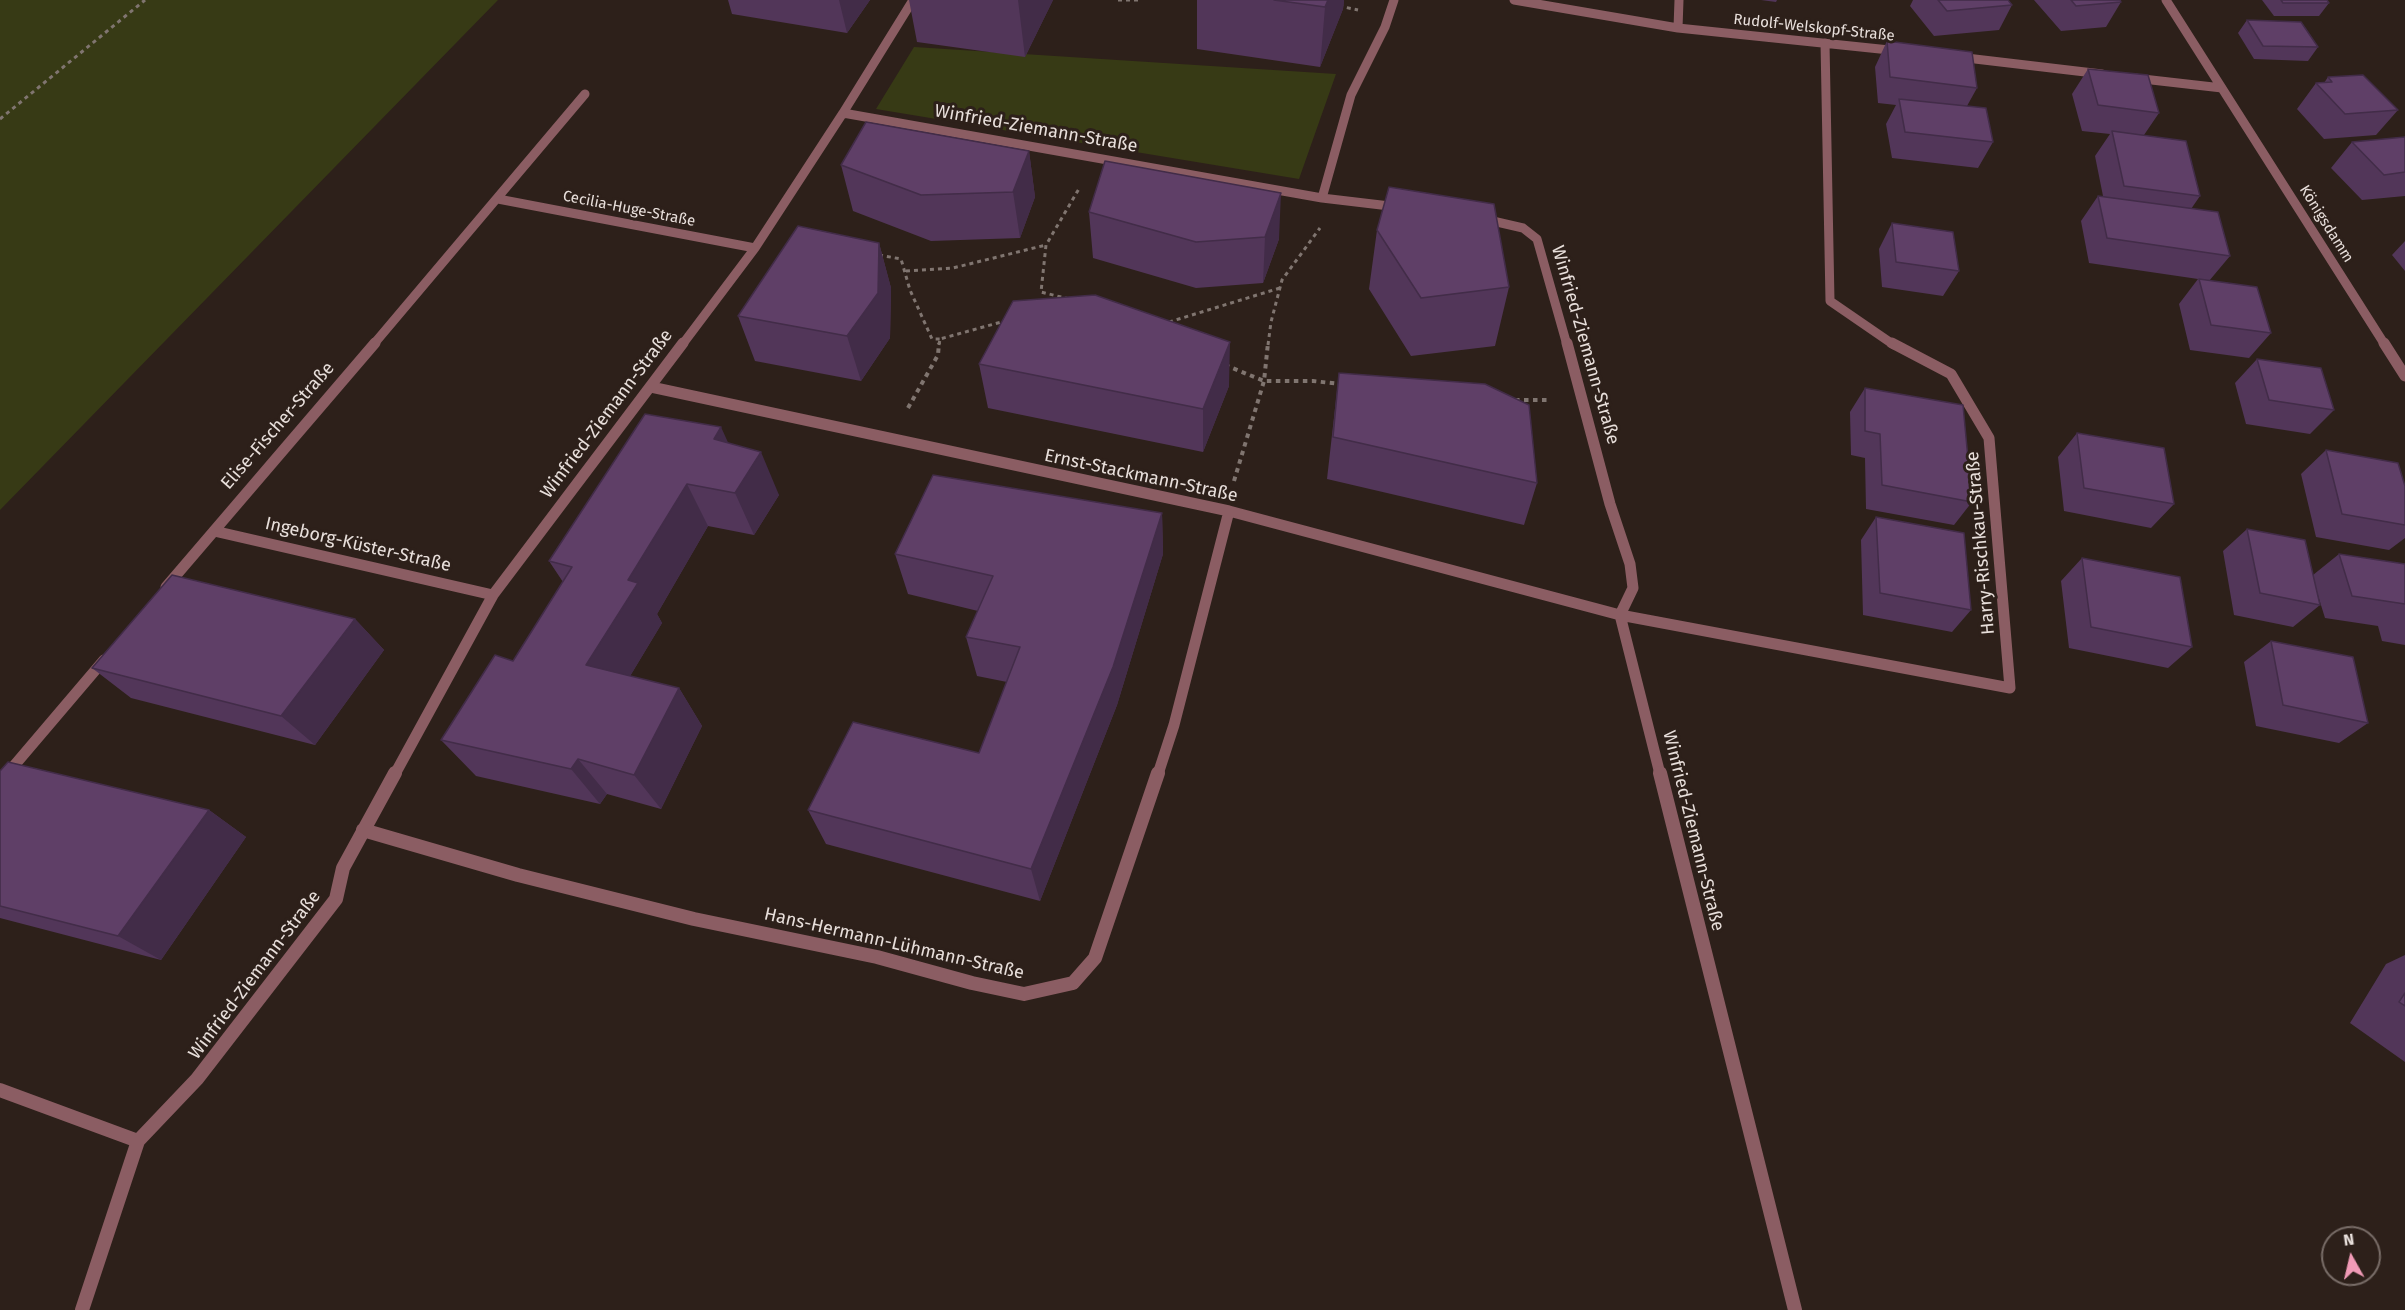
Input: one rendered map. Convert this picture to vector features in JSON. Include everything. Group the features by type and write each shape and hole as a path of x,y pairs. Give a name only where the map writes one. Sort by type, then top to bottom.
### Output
{"street":[{"path":"843,113 914,0"},
{"path":"1322,198 1351,95 1394,0"},
{"name":"Rudolf-Welskopf-Straße","path":"1514,0 1678,27 1914,53"},
{"path":"1678,27 1679,0"},
{"name":"Königsdamm","path":"2166,0 2405,376"},
{"name":"Harry-Rischkau-Straße","path":"1620,615 2010,688 1989,438 1951,374 1896,346 1830,301 1825,43"},
{"path":"1947,56 2107,75"},
{"path":"2119,76 2222,88"},
{"name":"Elise-Fischer-Straße","path":"161,594 585,94"},
{"name":"Winfried-Ziemann-Straße","path":"82,1310 138,1141 197,1079 336,899 343,868 493,595 755,248 843,113 1322,198 1405,207"},
{"name":"Cecilia-Huge-Straße","path":"498,199 755,248"},
{"name":"Winfried-Ziemann-Straße","path":"1470,217 1523,228 1537,239 1610,504 1630,564 1633,588 1620,615 1795,1310"},
{"name":"Ernst-Stackmann-Straße","path":"651,387 1229,511 1620,615"},
{"name":"Hans-Hermann-Lühmann-Straße","path":"363,830 518,875 694,919 877,957 972,983 1024,994 1072,983 1095,958 1109,922 1174,725 1229,511"},
{"name":"Ingeborg-Küster-Straße","path":"214,531 493,595"},
{"path":"0,782 115,647"},
{"path":"0,1090 138,1141"}],"path":[{"path":"0,119 145,0"},
{"path":"1118,0 1139,0"},
{"path":"1333,5 1389,15"},
{"path":"1041,301 1046,245 1098,158"},
{"path":"1229,511 1235,477 1264,381 1271,321 1282,280 1327,218 1322,198"},
{"path":"906,271 953,268 1046,245"},
{"path":"878,255 901,259 910,290 932,339 940,339 1007,320"},
{"path":"1163,322 1173,323 1280,288"},
{"path":"1041,292 1071,300"},
{"path":"892,439 939,355 940,339"},
{"path":"1220,363 1264,381 1314,381 1348,386"},
{"path":"1504,401 1583,400"}],"green space":[{"path":"0,0 498,0 0,510"},
{"path":"914,47 1336,74 1299,179 876,109"}],"building":[{"path":"1274,0 1328,0 1325,7"},
{"path":"1938,0 2008,0 2012,5 1947,11"},
{"path":"2071,0 2120,0 2121,2 2076,6"},
{"path":"2281,0 2327,0 2329,3 2283,3"},
{"path":"2247,20 2301,22 2318,47 2263,46"},
{"path":"1887,41 1972,52 1977,88 1890,77"},
{"path":"2088,69 2148,75 2159,113 2098,105"},
{"path":"2363,75 2398,110 2345,114 2316,83 2332,82 2328,77"},
{"path":"1899,99 1986,108 1993,142 1905,132"},
{"path":"866,122 1029,151 1013,192 921,195 841,165"},
{"path":"2112,131 2186,141 2200,196 2124,186"},
{"path":"2405,137 2405,172 2384,175 2352,142"},
{"path":"1105,161 1281,193 1265,237 1196,242 1089,212"},
{"path":"1389,187 1494,204 1509,287 1421,298 1377,230"},
{"path":"2098,196 2218,212 2230,256 2107,238"},
{"path":"1892,223 1953,232 1959,271 1896,262"},
{"path":"798,226 879,243 878,293 847,336 738,316"},
{"path":"2199,279 2257,287 2271,333 2211,325"},
{"path":"1095,295 1230,342 1203,409 979,364 1013,301"},
{"path":"2257,359 2321,368 2334,410 2269,400"},
{"path":"1339,373 1485,384 1529,405 1537,483 1333,437"},
{"path":"1865,388 1963,405 1972,502 1882,485 1880,434 1865,431"},
{"path":"645,414 721,427 714,439 761,452 735,493 687,484 628,580 638,583 586,665 679,688 634,775 578,759 571,769 441,740 495,655 513,661 572,567 549,561"},
{"path":"2077,433 2164,448 2174,504 2084,488"},
{"path":"2326,450 2398,463 2405,486 2405,525 2342,514"},
{"path":"933,475 1162,513 1113,667 1031,869 808,810 853,722 979,753 1020,647 966,637 993,576 895,554"},
{"path":"1876,517 1964,533 1971,610 1880,593"},
{"path":"2247,529 2305,540 2320,605 2260,593"},
{"path":"2339,554 2405,564 2405,604 2352,596"},
{"path":"2082,558 2180,577 2192,647 2091,627"},
{"path":"172,575 355,619 281,716 92,668"},
{"path":"2271,641 2353,657 2368,723 2283,705"},
{"path":"8,762 209,810 118,936 0,906 0,771"},
{"path":"2405,993 2405,1006 2399,1002"}]}
